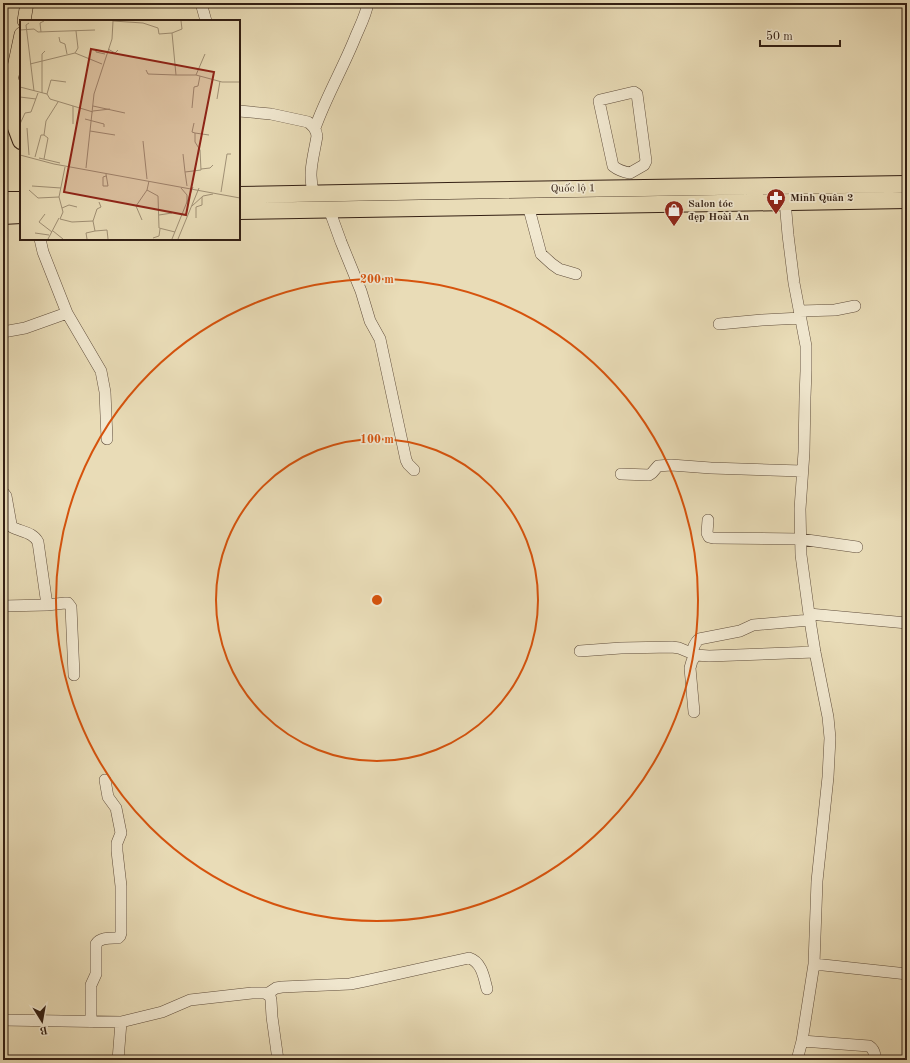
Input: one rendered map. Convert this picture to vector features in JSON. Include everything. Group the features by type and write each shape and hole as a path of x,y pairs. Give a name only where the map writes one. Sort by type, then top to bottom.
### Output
{"highway":[{"path":"11,81 15,125 20,138"},
{"name":"Quốc lộ 1","path":"240,195 631,181 907,184"},
{"path":"3,200 20,200"},
{"name":"Quốc lộ 1","path":"240,211 329,208 907,200"},
{"path":"3,216 20,216"}],"main road":[{"path":"24,20 28,3"},
{"path":"3,119 20,39"}],"street":[{"path":"201,3 206,20"},
{"path":"315,128 321,111 364,17 368,3"},
{"path":"634,92 637,94 646,161 631,181 620,170 613,166 599,101 634,92"},
{"path":"240,111 271,114 308,122 313,125 317,136 310,178 314,193"},
{"path":"785,202 793,274 806,346 807,360 804,397 804,452 800,509 800,539 804,582 815,652 828,718 830,738 828,777 817,881 814,964 802,1041 797,1060"},
{"path":"528,205 542,254 559,269 576,274"},
{"path":"329,208 361,292 370,321 380,339 406,460 414,470"},
{"path":"40,240 43,252 67,312 100,371 105,392 107,439"},
{"path":"719,324 800,315 855,306"},
{"path":"3,332 25,328 67,312"},
{"path":"621,474 650,475 658,466 662,465 802,471"},
{"path":"3,492 6,496 12,527 30,534 38,542 47,605"},
{"path":"708,520 707,532 709,537 713,538 800,539 857,547"},
{"path":"3,606 68,603 71,607 74,675"},
{"path":"694,712 690,668 694,654 693,648 699,639 740,631 757,624 810,617 907,623"},
{"path":"580,651 621,648 672,647 694,654 716,656 815,652"},
{"path":"91,1022 91,985 96,974 96,944 101,939 118,938 121,933 121,886 117,843 121,833 116,808 108,797 105,780"},
{"path":"267,994 276,988 282,987 350,984 469,958 472,959 481,969 487,989"},
{"path":"814,964 907,974"},
{"path":"3,1020 121,1022 162,1012 190,1000 252,992 265,993 270,996 271,1000 278,1060"},
{"path":"118,1060 121,1022"},
{"path":"802,1041 869,1046 872,1048 876,1060"}],"place":[{"name":"Minh Quân 2","path":"776,215"},
{"name":"Salon tóc đẹp Hoài An","path":"674,227"}]}
